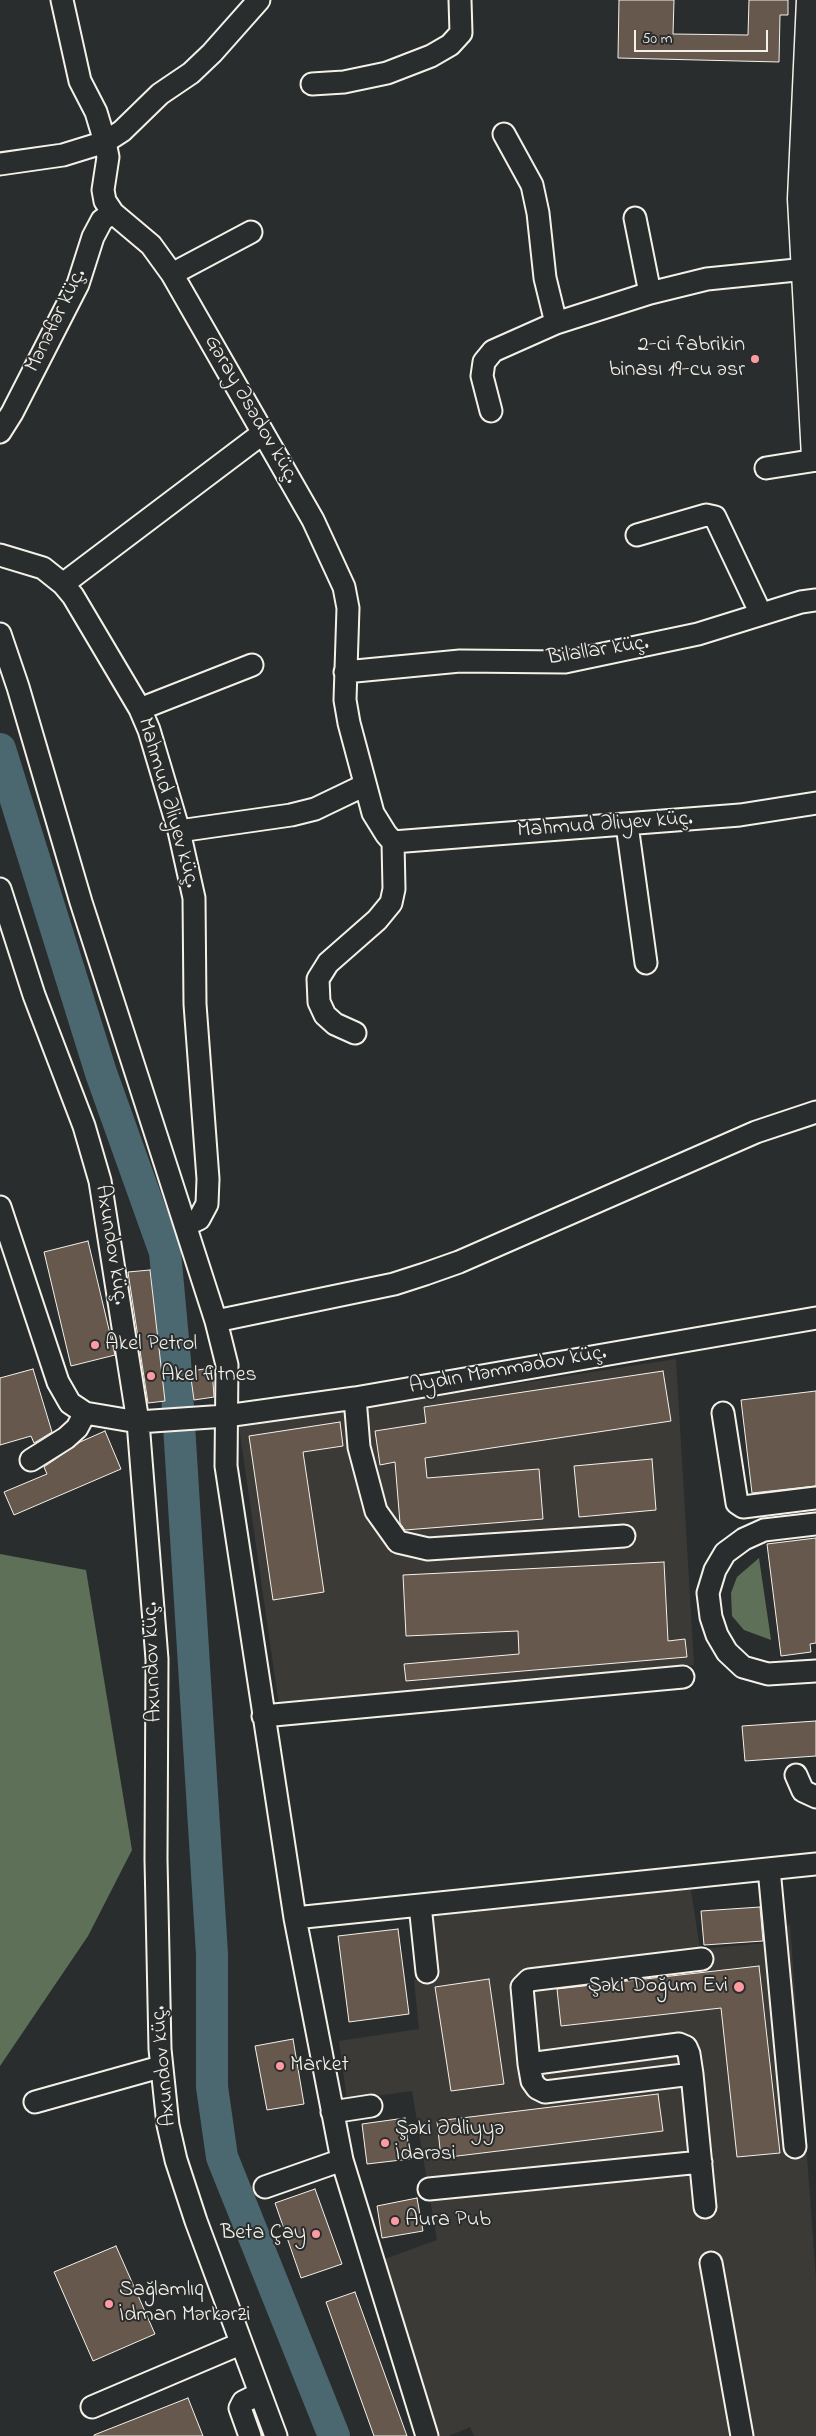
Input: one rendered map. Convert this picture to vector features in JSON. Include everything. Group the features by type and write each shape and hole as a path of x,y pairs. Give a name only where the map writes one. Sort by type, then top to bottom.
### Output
{"main road":[{"path":"811,0 802,165 806,269 812,321 816,459"}],"street":[{"name":"Gəray Əsədov küç.","path":"62,0 80,81 96,112 105,142 108,157 103,190 105,201 113,213 151,245 172,274 314,520 344,587 348,622 345,700 373,812 393,842"},
{"path":"0,164 63,155 105,142 122,130 160,94 190,73 212,53 258,0"},
{"path":"312,84 344,82 387,73 431,56 450,45 461,33 460,0"},
{"path":"504,134 532,185 538,213 545,278 556,323"},
{"name":"Mənəflər küç.","path":"0,432 12,413 78,284 93,237 102,220 113,213"},
{"path":"636,218 650,293"},
{"path":"172,274 251,232"},
{"path":"490,412 482,376 484,362 493,351 556,323 650,293 707,279 806,269"},
{"path":"63,584 263,433"},
{"path":"766,468 816,459"},
{"path":"637,534 706,515 715,517 761,614"},
{"name":"Mahmud Əliyev küç.","path":"0,555 43,568 63,584 73,596 140,709 149,730 179,831 194,898 195,1004 208,1179 207,1204 198,1220 186,1225"},
{"name":"Bilallar küç.","path":"345,672 460,661 565,662 698,634 801,602 816,600"},
{"path":"0,634 18,688 81,902 216,1321 227,1365 226,1466 295,1918 342,2160 427,2436"},
{"path":"140,709 252,665"},
{"path":"179,831 291,815 315,809 365,785"},
{"name":"Mahmud Əliyev küç.","path":"393,842 740,815 816,803"},
{"path":"627,825 646,962"},
{"path":"355,1033 336,1024 326,1015 319,1002 318,979 328,963 377,920 391,903 394,889 393,842"},
{"name":"Axundov küç.","path":"0,889 34,995 84,1126 100,1181 147,1422 157,1659 156,1859 160,2067 168,2125 176,2160 240,2344 276,2436"},
{"path":"216,1321 394,1284 425,1274 459,1262 756,1132 816,1112"},
{"path":"0,1207 58,1382 70,1403 85,1414 77,1428 66,1438 31,1460"},
{"name":"Aydın Məmmədov küç.","path":"85,1414 147,1422 226,1416 354,1398 816,1318"},
{"path":"354,1398 359,1447 376,1511 398,1542 428,1549 624,1536"},
{"path":"723,1413 737,1503 743,1507 816,1498"},
{"path":"816,1524 764,1530 744,1539 725,1553 715,1570 708,1593 710,1617 717,1635 726,1652 743,1667 768,1674 816,1671"},
{"path":"263,1716 683,1677"},
{"path":"796,1775 803,1791 816,1797"},
{"path":"295,1918 816,1864"},
{"path":"769,1869 795,2147"},
{"path":"420,1905 427,1972"},
{"path":"692,2074 545,2092 537,2088 532,2081 529,2064 522,1987 529,1980 702,1959"},
{"path":"529,2064 678,2044 686,2047 690,2054 705,2207"},
{"path":"35,2102 160,2067"},
{"path":"332,2112 371,2106"},
{"path":"265,2187 342,2160"},
{"path":"429,2189 701,2162"},
{"path":"711,2263 742,2436"},
{"path":"92,2407 240,2344"},
{"path":"250,2436 240,2408 243,2402 259,2394"}],"shaded area":[{"path":"676,1359 694,1665 279,1706 239,1427"},
{"path":"690,1884 700,1949 767,1943 766,1927 790,1925 816,2279 816,2436 474,2436 470,2427 449,2436 440,2436 382,2260 437,2240 412,2091 347,2100 339,2041 419,2029 414,1980 437,1978 428,1914"}],"green space":[{"path":"0,1554 86,1570 132,1850 88,1936 0,2066"},
{"path":"759,1558 771,1640 744,1630 732,1616 731,1593 737,1577"}],"building":[{"path":"619,0 674,0 673,34 748,35 749,0 788,0 788,15 780,15 779,62 618,58"},
{"path":"88,1241 115,1355 71,1366 44,1252"},
{"path":"150,1270 165,1401 148,1403 128,1272"},
{"path":"212,1368 214,1397 194,1400 190,1371"},
{"path":"33,1369 52,1432 34,1443 31,1436 0,1445 0,1378"},
{"path":"663,1371 671,1421 425,1458 427,1478 539,1469 543,1519 405,1530 400,1523 395,1462 380,1465 375,1431 426,1423 424,1407"},
{"path":"816,1391 816,1486 752,1493 741,1400"},
{"path":"340,1422 343,1446 303,1452 324,1592 273,1600 249,1436"},
{"path":"105,1431 121,1469 14,1515 4,1492 47,1474 44,1467 80,1442"},
{"path":"652,1459 656,1510 579,1517 574,1466"},
{"path":"816,1538 816,1643 810,1644 811,1652 781,1656 767,1544"},
{"path":"664,1562 668,1641 685,1639 687,1657 406,1681 404,1664 519,1654 518,1631 406,1636 403,1575"},
{"path":"816,1721 816,1756 745,1761 742,1726"},
{"path":"760,1907 763,1941 704,1945 701,1911"},
{"path":"398,1929 409,2014 349,2022 338,1936"},
{"path":"759,1966 780,2153 737,2157 721,2008 561,2026 557,1989"},
{"path":"489,1979 504,2084 451,2091 435,1987"},
{"path":"293,2039 304,2104 267,2110 255,2046"},
{"path":"658,2094 663,2131 441,2158 437,2121"},
{"path":"405,2118 410,2159 367,2164 362,2124"},
{"path":"315,2189 342,2264 301,2278 275,2203"},
{"path":"417,2198 423,2231 382,2238 377,2206"},
{"path":"116,2246 155,2334 93,2361 54,2272"},
{"path":"355,2292 407,2436 374,2436 326,2302"},
{"path":"188,2398 203,2436 94,2436 94,2435"}],"waterway":[{"path":"0,749 101,1073 165,1252 175,1361 212,1954 212,2087 222,2157 334,2436"}],"place":[{"name":"2-ci fabrikin binası 19-cu əsr","path":"755,359"},
{"name":"Akel Petrol","path":"95,1345"},
{"name":"Akel fitnes","path":"151,1376"},
{"name":"Şəki Doğum Evi","path":"739,1987"},
{"name":"Market","path":"280,2066"},
{"name":"Şəki Ədliyyə İdarəsi","path":"385,2143"},
{"name":"Aura Pub","path":"395,2221"},
{"name":"Beta Çay","path":"316,2234"},
{"name":"Sağlamlıq İdman Mərkərzi","path":"109,2304"}]}
